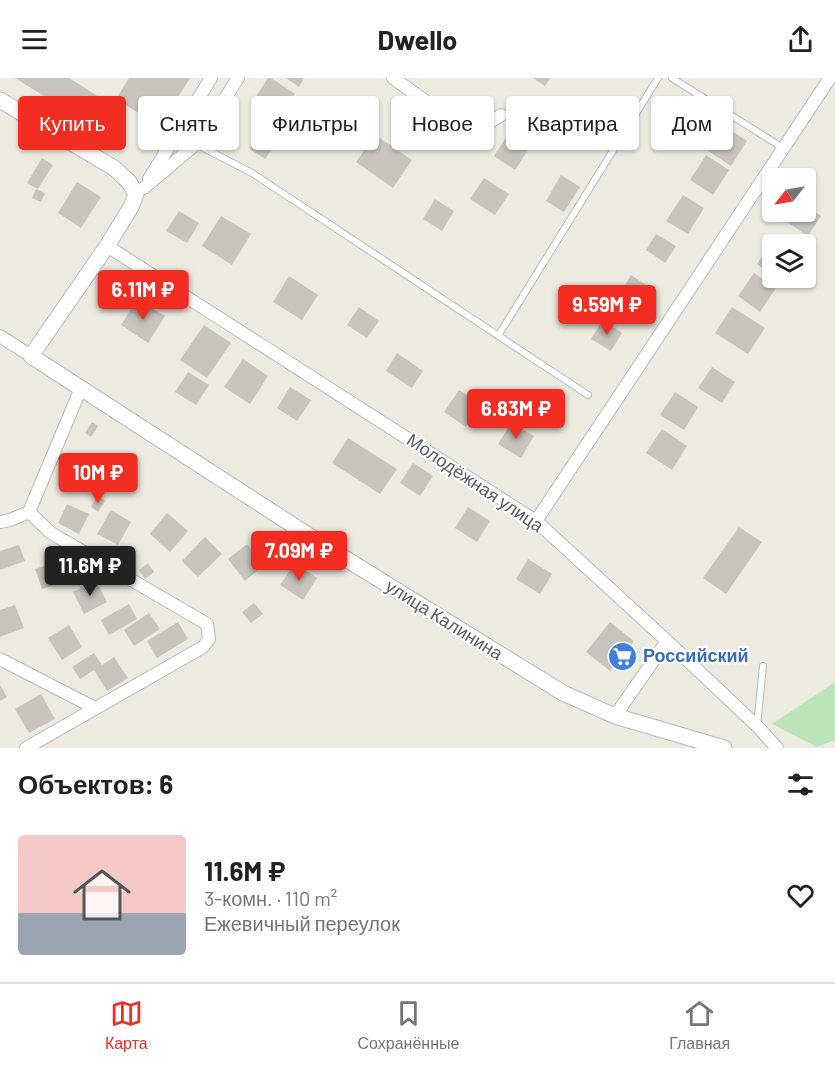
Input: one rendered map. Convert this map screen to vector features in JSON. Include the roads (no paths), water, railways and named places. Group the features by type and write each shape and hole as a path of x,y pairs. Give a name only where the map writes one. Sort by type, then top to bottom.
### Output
{"street":[{"path":"31,356 106,246 211,78"},
{"path":"227,96 238,78"},
{"path":"393,78 472,134 501,115"},
{"path":"536,521 830,78"},
{"path":"0,100 114,168 140,191"},
{"path":"140,191 189,150"},
{"name":"Молодёжная улица","path":"106,246 536,521 667,641 757,726 777,748"},
{"name":"улица Калинина","path":"0,336 325,546 563,693 615,716 723,748"},
{"path":"0,522 29,512 81,388"},
{"path":"26,748 203,647 209,639 207,624 51,533 29,512"},
{"path":"615,716 667,641"},
{"path":"0,659 95,708"}],"lane":[{"path":"498,336 658,78"},
{"path":"672,78 784,148"},
{"path":"208,150 252,173 588,395"},
{"path":"757,726 763,666"}],"place":[{"name":"Российский","path":"622,656"}]}
